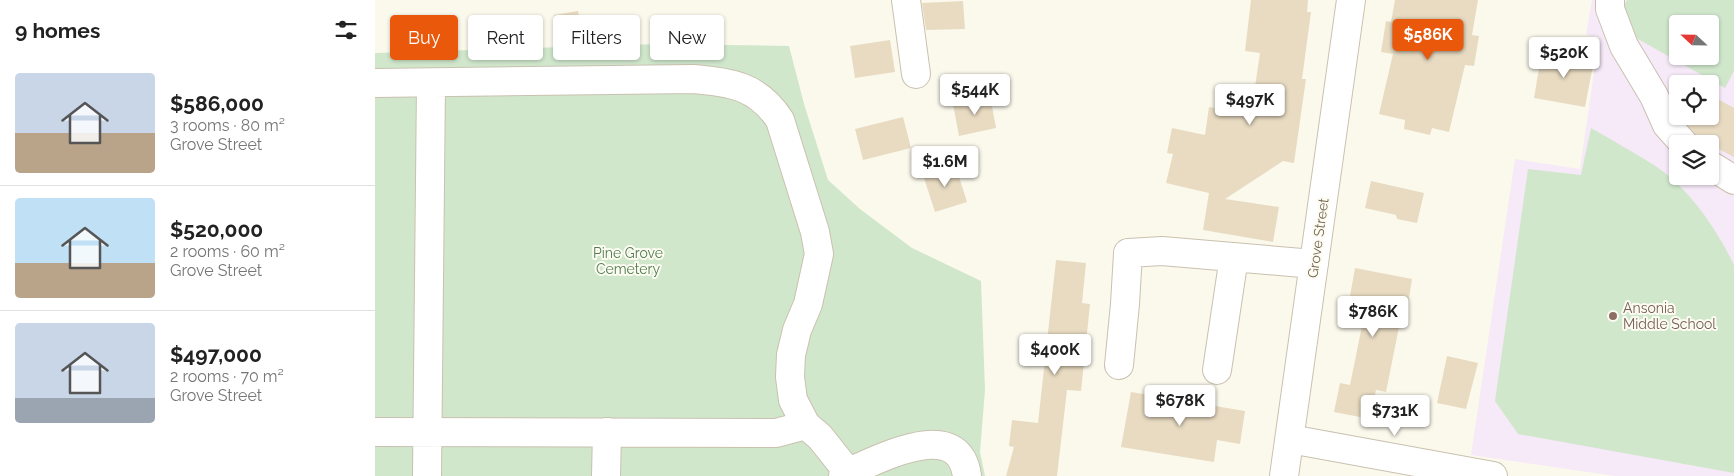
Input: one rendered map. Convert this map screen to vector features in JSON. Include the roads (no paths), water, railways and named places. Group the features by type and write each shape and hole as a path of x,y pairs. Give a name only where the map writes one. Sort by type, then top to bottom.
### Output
{"street":[{"path":"906,0 916,74"},
{"name":"Grove Street","path":"1284,476 1351,0"},
{"path":"1610,0 1610,9 1624,46 1654,96 1667,125 1676,135"},
{"path":"375,83 701,80 723,82 756,94 771,106 780,120 815,232 819,254 808,304 797,330 791,355 790,377 793,400 806,425 820,437 845,474 900,451 923,444 949,448 960,457 967,476"},
{"path":"427,476 431,83"},
{"path":"1719,171 1734,180"},
{"path":"1119,365 1128,253 1162,251 1314,264"},
{"path":"1217,370 1234,258"},
{"path":"375,432 776,433 806,425"},
{"path":"607,432 607,476"},
{"path":"1290,440 1493,476"}],"place":[{"name":"Ansonia Middle School","path":"1613,316"}],"park label":[{"name":"Pine Grove Cemetery","path":"628,262"}]}
